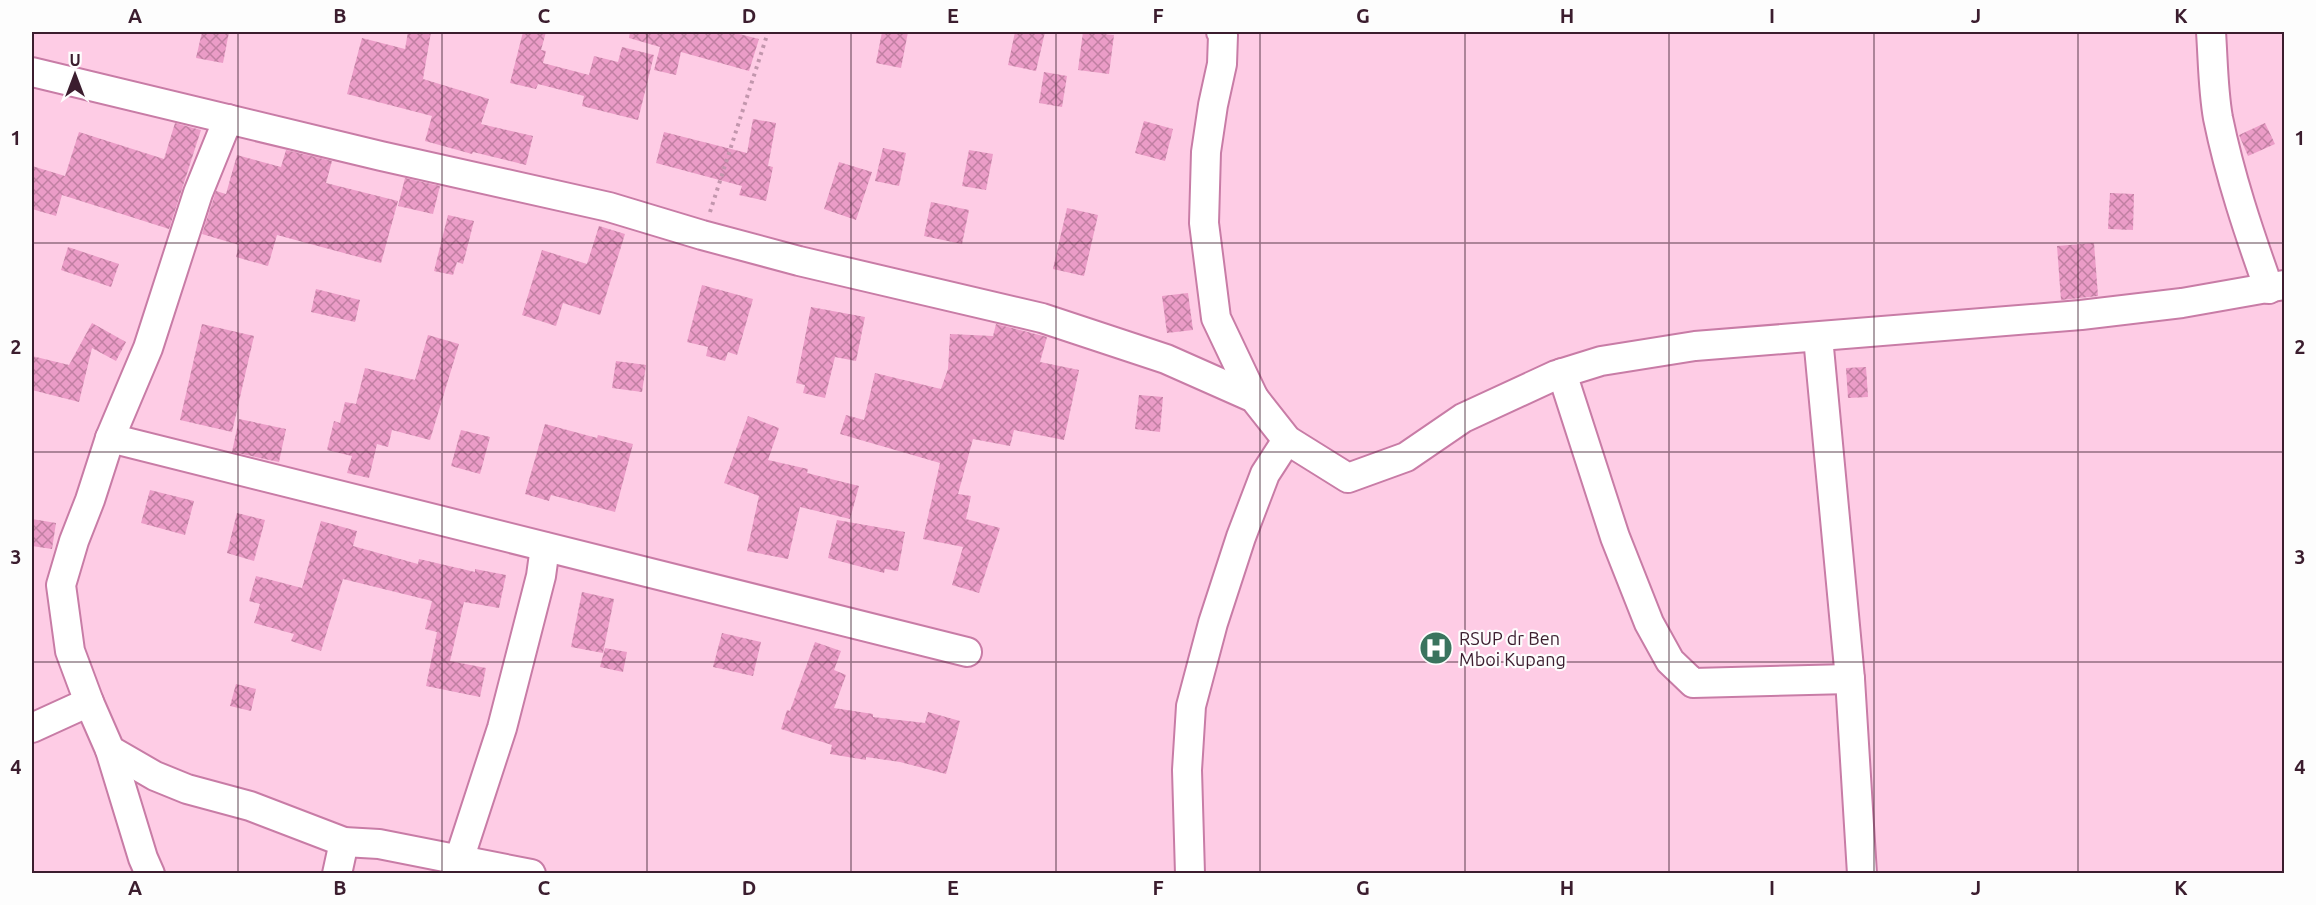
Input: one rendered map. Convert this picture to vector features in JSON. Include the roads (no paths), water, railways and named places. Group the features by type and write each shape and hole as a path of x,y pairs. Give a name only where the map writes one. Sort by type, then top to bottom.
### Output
{"street":[{"path":"1221,32 1223,35 1222,64 1206,152 1204,223 1216,318 1254,398 1287,440 1348,478 1406,457 1463,418 1562,373 1601,361 1695,346 2081,315 2182,303 2277,287 2240,210 2230,172 2218,116 2211,32"},
{"path":"32,72 381,156 609,207 799,261 1042,318 1166,359 1254,398"},
{"path":"150,873 143,858 110,750 70,651 61,585 110,438 148,348 198,193 228,119"},
{"path":"1818,336 1850,679 1862,873"},
{"path":"1562,373 1615,537 1649,623 1670,661 1693,683 1850,679"},
{"path":"110,438 967,652"},
{"path":"1190,873 1187,770 1191,706 1213,623 1241,537 1264,474 1287,440"},
{"path":"459,860 502,728 541,576 544,548"},
{"path":"32,728 89,702"},
{"path":"110,750 165,781 250,806 344,842 379,844 531,873"},
{"path":"337,873 344,842"}],"place":[{"name":"RSUP dr Ben Mboi Kupang","path":"1436,648"}]}
